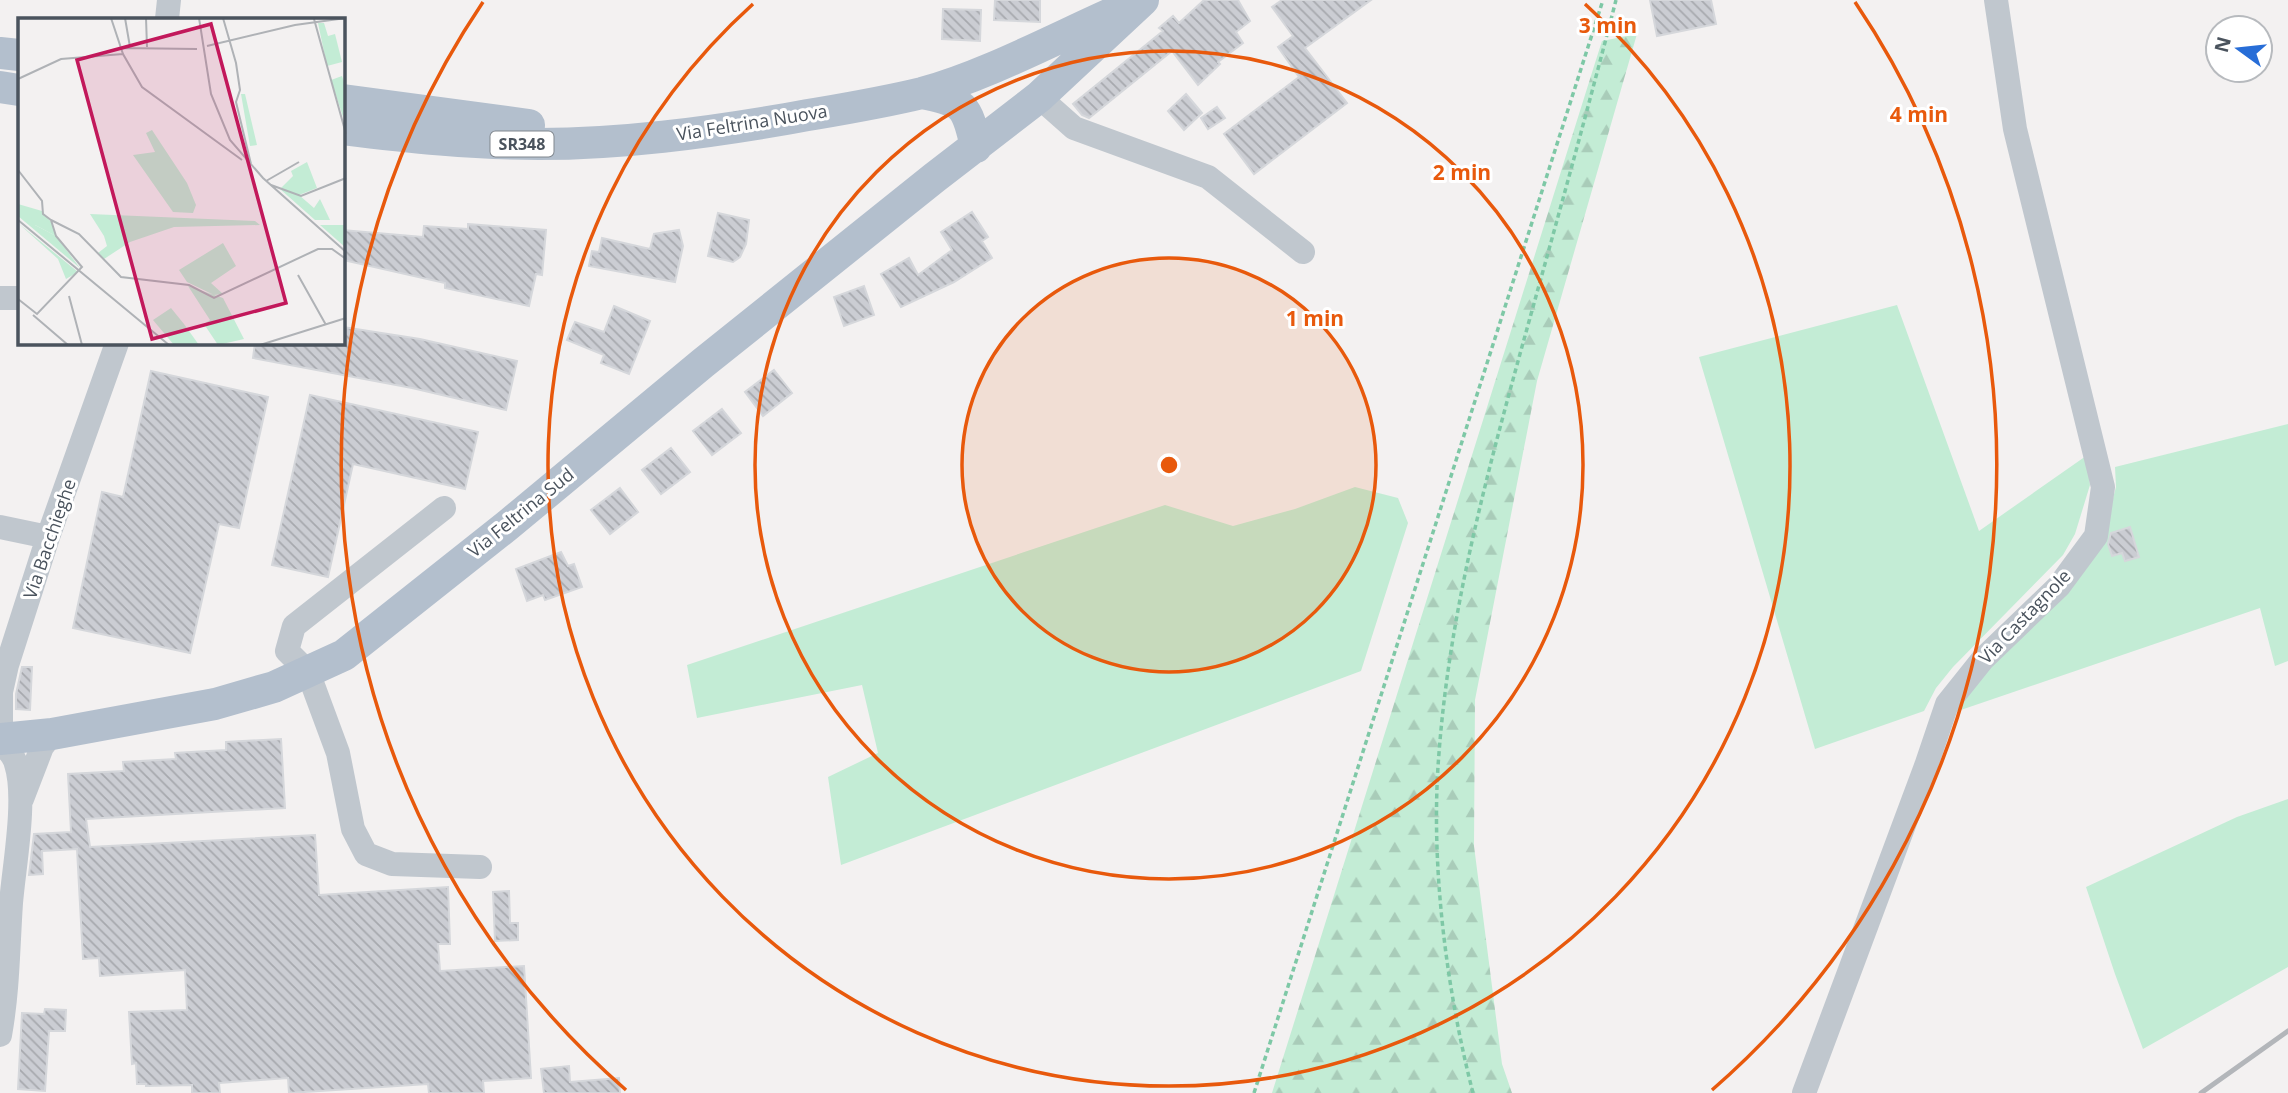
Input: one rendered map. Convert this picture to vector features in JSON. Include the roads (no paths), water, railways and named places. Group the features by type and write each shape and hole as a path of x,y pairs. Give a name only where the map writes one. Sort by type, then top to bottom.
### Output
{"main road":[{"name":"Via Feltrina Nuova","path":"345,129 440,141 538,144 611,142 701,132 922,93 979,72 1142,0"},
{"name":"Via Feltrina Sud","path":"0,739 52,734 215,704 274,687 344,655 508,525 703,363 1040,96 1142,0"},
{"path":"0,53 18,55"},
{"path":"0,88 18,90"},
{"path":"922,93 944,97 960,104 967,113 976,147"},
{"path":"345,100 554,127 701,132"}],"street":[{"path":"167,18 169,0"},
{"name":"Via Castagnole","path":"1804,1093 1947,704 1983,659 2059,586 2096,536 2104,487 2015,129 1996,0"},
{"path":"1040,96 1074,128 1208,177 1303,252"},
{"path":"0,298 18,298"},
{"name":"Via Bacchieghe","path":"0,739 4,665 116,345"},
{"path":"444,508 294,626 287,651 308,671 338,753 352,829 366,854 392,864 480,867"},
{"path":"0,527 48,537"},
{"path":"20,802 42,747 52,734"},
{"path":"0,744 7,748 16,764 20,802 6,1002 0,1035"}],"railway":[{"path":"2201,1093 2288,1031"}]}
